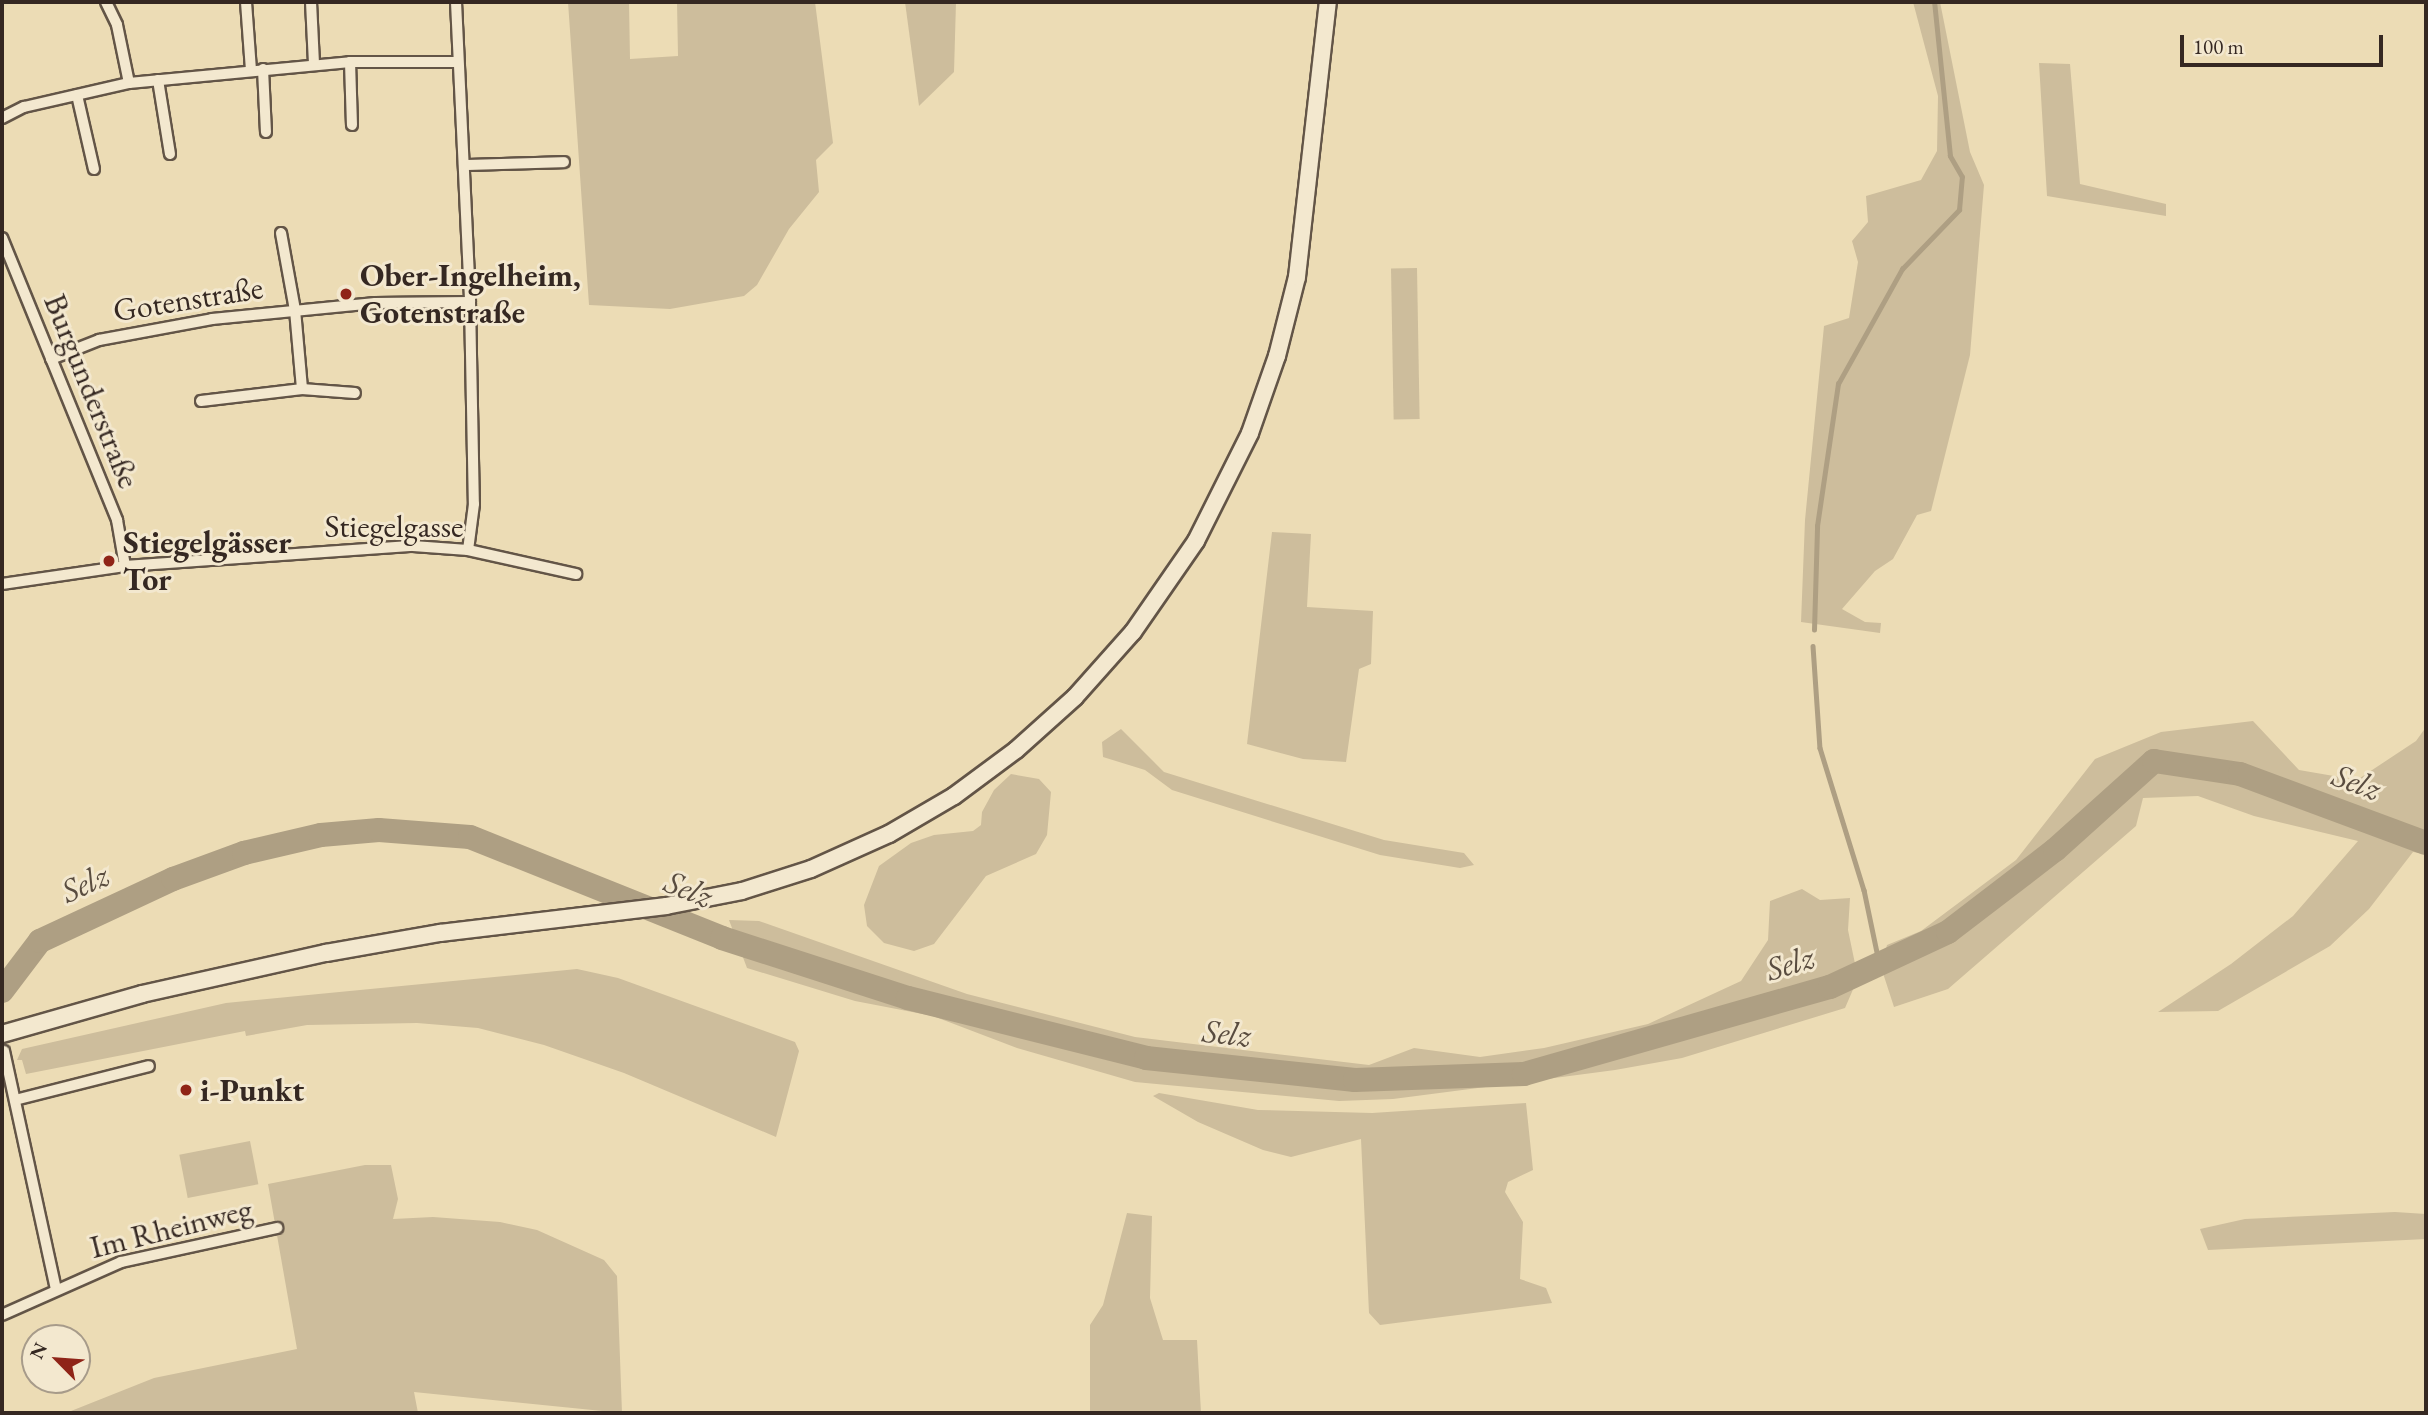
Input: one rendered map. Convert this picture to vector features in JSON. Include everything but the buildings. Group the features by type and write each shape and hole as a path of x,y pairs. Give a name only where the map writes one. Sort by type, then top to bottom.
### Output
{"main road":[{"path":"2,1034 254,968 428,935 666,906 742,891 811,869 888,834 954,796 1043,727 1105,665 1179,568 1215,507 1250,433 1277,356 1297,277 1328,2"}],"street":[{"path":"106,2 117,25 129,83"},
{"path":"246,2 251,69"},
{"path":"311,2 314,64"},
{"path":"456,2 470,302 474,504 468,550"},
{"path":"350,62 352,125"},
{"path":"2,118 24,107 129,83 314,64 457,62"},
{"path":"263,69 266,132"},
{"path":"158,80 170,154"},
{"path":"77,95 94,169"},
{"path":"464,165 564,162"},
{"name":"Gotenstraße","path":"281,233 295,310 302,389"},
{"name":"Burgunderstraße","path":"2,238 117,520 125,566"},
{"name":"Gotenstraße","path":"51,359 99,340 295,310 470,302"},
{"path":"201,401 302,389 355,393"},
{"name":"Stiegelgasse","path":"2,584 125,566 413,546 468,550 576,574"},
{"path":"4,1051 56,1289"},
{"path":"15,1100 149,1066"},
{"name":"Im Rheinweg","path":"2,1315 121,1262 277,1228"}],"shaded area":[{"path":"568,2 629,2 630,59 678,56 677,2 815,2 833,143 816,160 819,192 789,229 757,285 744,296 670,309 589,305"},
{"path":"905,2 956,2 954,72 919,106"},
{"path":"1913,2 1940,2 1970,152 1984,185 1970,355 1931,511 1917,515 1893,559 1875,571 1842,609 1865,622 1881,623 1880,633 1801,622 1805,520 1824,326 1849,318 1858,262 1852,241 1868,222 1866,196 1921,180 1937,151 1938,96"},
{"path":"2039,63 2070,64 2080,184 2166,204 2166,216 2047,196"},
{"path":"1391,268 1417,268 1420,419 1394,419"},
{"path":"1272,532 1311,534 1307,607 1373,611 1371,664 1359,669 1346,762 1303,759 1247,744"},
{"path":"2253,721 2299,770 2357,780 2416,741 2426,727 2426,854 2413,852 2369,909 2330,946 2218,1011 2158,1012 2231,964 2293,916 2358,841 2254,816 2198,796 2143,798 2136,826 1948,989 1894,1007 1881,967 1887,945 1921,931 2016,860 2095,759 2161,732"},
{"path":"1121,729 1164,772 1384,840 1464,853 1474,865 1460,868 1380,855 1172,790 1145,770 1103,757 1102,742"},
{"path":"1011,774 1039,779 1051,792 1047,835 1036,854 986,876 934,944 914,951 884,943 867,926 864,905 879,866 911,843 934,835 973,831 981,825 982,812 994,790"},
{"path":"1802,889 1820,900 1850,898 1848,930 1858,978 1845,1008 1682,1058 1615,1070 1393,1099 1339,1101 1135,1082 1017,1048 933,1016 855,1001 747,968 729,920 759,921 967,994 1135,1037 1369,1065 1414,1048 1480,1057 1544,1048 1648,1024 1741,981 1768,940 1770,901"},
{"path":"577,969 618,978 795,1042 799,1051 776,1137 624,1073 544,1045 478,1028 417,1023 307,1025 246,1036 245,1031 26,1074 22,1060 17,1060 22,1049 226,1003"},
{"path":"1159,1093 1258,1110 1372,1113 1526,1103 1533,1170 1508,1182 1505,1192 1523,1222 1520,1279 1546,1288 1552,1303 1380,1325 1369,1313 1361,1139 1291,1157 1263,1150 1198,1122 1153,1096"},
{"path":"250,1141 258,1184 188,1198 179,1155"},
{"path":"365,1165 391,1165 398,1199 393,1219 433,1217 500,1222 537,1230 604,1260 617,1276 622,1413 414,1392 418,1413 66,1413 154,1378 297,1349 268,1184"},
{"path":"2395,1212 2426,1214 2426,1239 2208,1250 2200,1229 2245,1219"},
{"path":"1127,1213 1152,1216 1150,1298 1163,1340 1197,1340 1201,1413 1090,1413 1090,1325 1103,1305"}],"waterway":[{"path":"1814,630 1817,526 1838,384 1902,269 1959,210 1962,177 1950,156 1934,2"},
{"path":"1813,646 1820,748 1864,890 1879,962"},
{"name":"Selz","path":"2,991 40,941 173,879 244,853 321,835 379,830 470,837 722,938 908,998 1146,1058 1355,1080 1524,1074 1830,987 1948,932 2055,850 2154,761 2240,774 2426,843"}],"place":[{"name":"Ober-Ingelheim, Gotenstraße","path":"346,294"},
{"name":"Stiegelgässer Tor","path":"109,561"},
{"name":"i-Punkt","path":"186,1090"}]}
